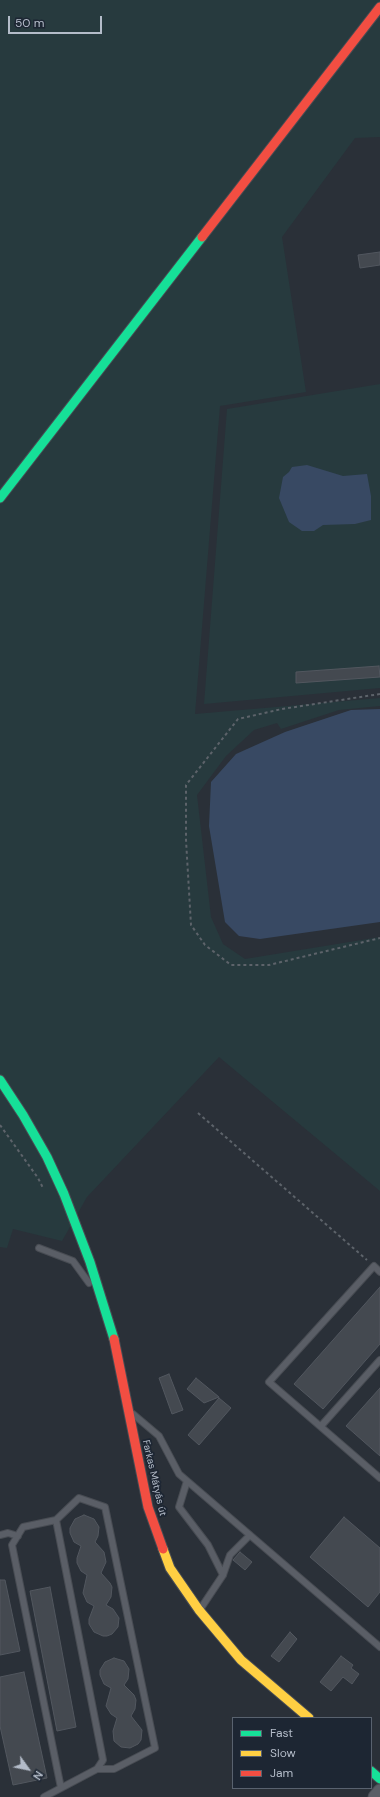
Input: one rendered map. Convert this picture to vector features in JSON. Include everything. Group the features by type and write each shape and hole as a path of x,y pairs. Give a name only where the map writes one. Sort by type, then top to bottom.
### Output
{"street":[{"path":"0,498 380,7"},
{"name":"Farkas Mátyás út","path":"0,1080 47,1156 64,1194 90,1262 112,1331 148,1507 170,1568 199,1610 241,1660 308,1717"},
{"path":"372,1772 380,1779"},
{"path":"374,1797 380,1791"}],"lane":[{"path":"39,1248 73,1261 102,1298"},
{"path":"380,1272 374,1266 269,1382 380,1478"},
{"path":"321,1426 380,1360"},
{"path":"127,1409 159,1436 179,1474 380,1647"},
{"path":"187,1480 179,1507 208,1545 223,1575"},
{"path":"62,1788 12,1546 23,1527 56,1520 79,1498 105,1507 155,1748 114,1769 97,1769"},
{"path":"44,1797 97,1769 104,1760 56,1520"},
{"path":"0,1534 8,1533 18,1536"},
{"path":"199,1610 223,1575 230,1555 250,1535"}],"path":[{"path":"380,694 282,709 238,719 186,785 186,840 191,925 205,945 231,965 269,965 380,938"},
{"path":"198,1113 374,1266"},
{"path":"0,1125 34,1172 45,1191"}],"green space":[{"path":"0,0 380,0 380,137 355,138 282,237 306,392 220,406 195,714 380,698 380,706 339,710 281,729 277,723 254,730 226,756 197,795 211,917 223,944 245,959 380,937 380,1191 219,1057 87,1197 62,1241 13,1229 7,1248 0,1247"},
{"path":"380,384 380,688 204,704 227,409"}],"water":[{"path":"307,465 343,476 367,474 371,496 371,520 355,524 323,525 314,531 302,531 289,522 279,498 283,477 292,467"},
{"path":"380,709 380,922 260,939 239,936 225,922 209,826 211,782 236,754 285,732 351,710"}],"building":[{"path":"380,252 380,265 360,268 358,255"},
{"path":"379,666 380,677 296,683 296,672"},
{"path":"380,1287 380,1344 323,1409 294,1384"},
{"path":"169,1374 183,1410 172,1414 159,1378"},
{"path":"196,1378 219,1397 204,1403 187,1389"},
{"path":"380,1388 380,1456 346,1426"},
{"path":"219,1398 231,1408 199,1445 188,1435"},
{"path":"84,1515 94,1519 99,1527 98,1536 95,1542 104,1552 106,1562 101,1573 112,1587 111,1597 106,1605 113,1609 119,1618 118,1627 112,1634 107,1636 94,1632 89,1624 89,1619 94,1606 87,1602 83,1593 87,1575 81,1571 77,1563 81,1546 74,1542 70,1533 70,1528 75,1519"},
{"path":"344,1517 380,1548 380,1592 368,1607 310,1557"},
{"path":"240,1552 252,1562 245,1570 233,1560"},
{"path":"0,1580 5,1580 20,1651 0,1655"},
{"path":"50,1587 76,1727 57,1731 30,1591"},
{"path":"290,1632 297,1639 279,1662 271,1656"},
{"path":"341,1656 353,1665 351,1668 359,1674 352,1684 343,1677 331,1691 320,1682"},
{"path":"114,1658 124,1661 129,1669 128,1679 124,1685 134,1695 136,1700 135,1709 131,1716 142,1730 141,1740 138,1744 130,1748 121,1747 114,1741 113,1731 117,1718 111,1714 106,1706 111,1688 104,1684 100,1675 100,1670 105,1662"},
{"path":"24,1672 47,1778 13,1785 0,1726 0,1677"}],"traffic: fast":[{"path":"0,498 202,237"},
{"path":"0,1080 23,1115 47,1157 64,1194 90,1262 114,1339"},
{"path":"372,1772 380,1779"}],"traffic: slow":[{"path":"163,1549 170,1568 199,1610 241,1660 308,1717"}],"traffic: jam":[{"path":"202,237 380,7"},
{"path":"114,1339 148,1507 163,1549"}]}
